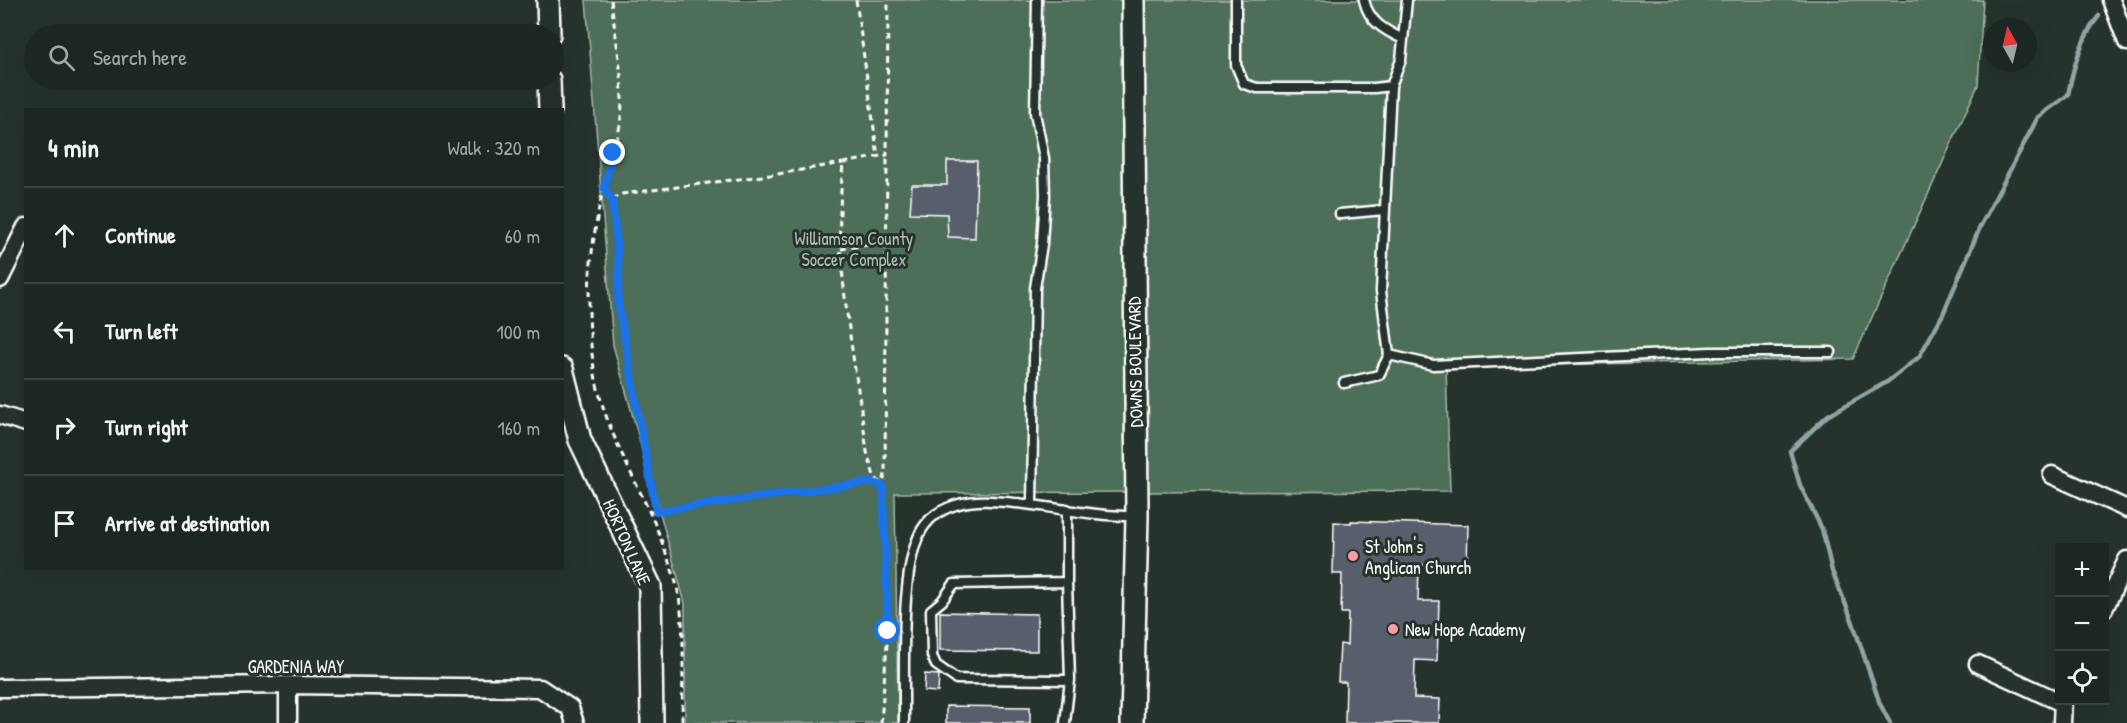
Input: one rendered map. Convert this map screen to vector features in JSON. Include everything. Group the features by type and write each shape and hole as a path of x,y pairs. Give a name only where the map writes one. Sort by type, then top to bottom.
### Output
{"street":[{"path":"548,0 549,24"},
{"name":"DOWNS BOULEVARD","path":"1132,723 1137,516 1133,0"},
{"path":"2111,0 2127,42"},
{"path":"549,90 550,108"},
{"path":"0,279 24,231"},
{"name":"HORTON LANE","path":"564,377 580,440 650,586 652,723"},
{"path":"0,415 24,422"},
{"path":"2052,475 2127,509"},
{"path":"2109,598 2127,560"},
{"path":"1978,664 2055,699"},
{"path":"288,685 288,723"},
{"name":"GARDENIA WAY","path":"0,688 288,685 540,688 570,708 575,723"},
{"path":"2062,705 2062,723"}],"lane":[{"path":"1032,504 1035,288 1042,244 1045,195 1044,158 1035,113 1037,0"},
{"path":"1236,0 1236,65 1244,84 1257,88 1391,86"},
{"path":"1364,0 1367,12 1381,28 1403,39"},
{"path":"1344,383 1380,375 1389,355 1381,291 1384,210 1391,86 1401,60 1407,0"},
{"path":"1340,214 1384,210"},
{"path":"1389,355 1434,365 1710,352 1831,352"},
{"path":"904,723 906,598 911,558 924,525 938,513 964,501 1032,504 1108,517 1137,516"},
{"path":"1065,723 1070,680 1067,509"},
{"path":"1067,582 954,584 942,601 931,610 932,656 936,665 956,679 1070,680"}],"path":[{"path":"611,0 622,100 621,119 597,218 590,274 588,316 594,369 600,396 633,480 650,512 673,571 681,601 682,723"},
{"path":"856,0 878,157"},
{"path":"882,723 888,631 883,486 885,474 888,0"},
{"path":"612,199 622,194 732,180 887,155"},
{"path":"843,163 839,205 841,249 867,452 874,476 883,486"},
{"path":"604,188 612,199 619,268 618,303 656,511"},
{"path":"841,249 887,242"},
{"path":"650,512 871,482 883,486"}],"green space":[{"name":"Williamson County Soccer Complex","path":"586,0 1983,0 1978,85 1853,359 1446,367 1450,491 895,493 898,723 685,723 685,603 613,345"}],"building":[{"path":"947,161 977,161 975,238 948,237 947,214 910,213 912,185 947,185"},
{"name":"New Hope Academy","path":"1351,521 1468,525 1467,566 1419,565 1418,601 1439,601 1437,661 1415,660 1414,698 1440,699 1439,723 1345,723 1346,682 1338,682 1340,644 1347,645 1348,613 1341,613 1342,574 1333,574 1334,522 1351,523"},
{"path":"940,612 1037,614 1037,651 940,650"},
{"path":"925,674 939,675 938,692 924,691"},
{"path":"946,706 1030,707 1030,723 946,723"}],"waterway":[{"path":"1890,723 1880,704 1852,620 1832,571 1822,529 1800,485 1790,451 1827,416 1887,382 1919,357 1943,314 1981,225 2038,117 2068,95 2075,64 2083,43 2099,16"}],"place":[{"name":"St John's Anglican Church","path":"1353,556"},
{"name":"New Hope Academy","path":"1393,629"}],"route":[{"path":"613,153 604,188 612,199 619,268 618,303 656,511 871,482 883,486 888,631"}]}
